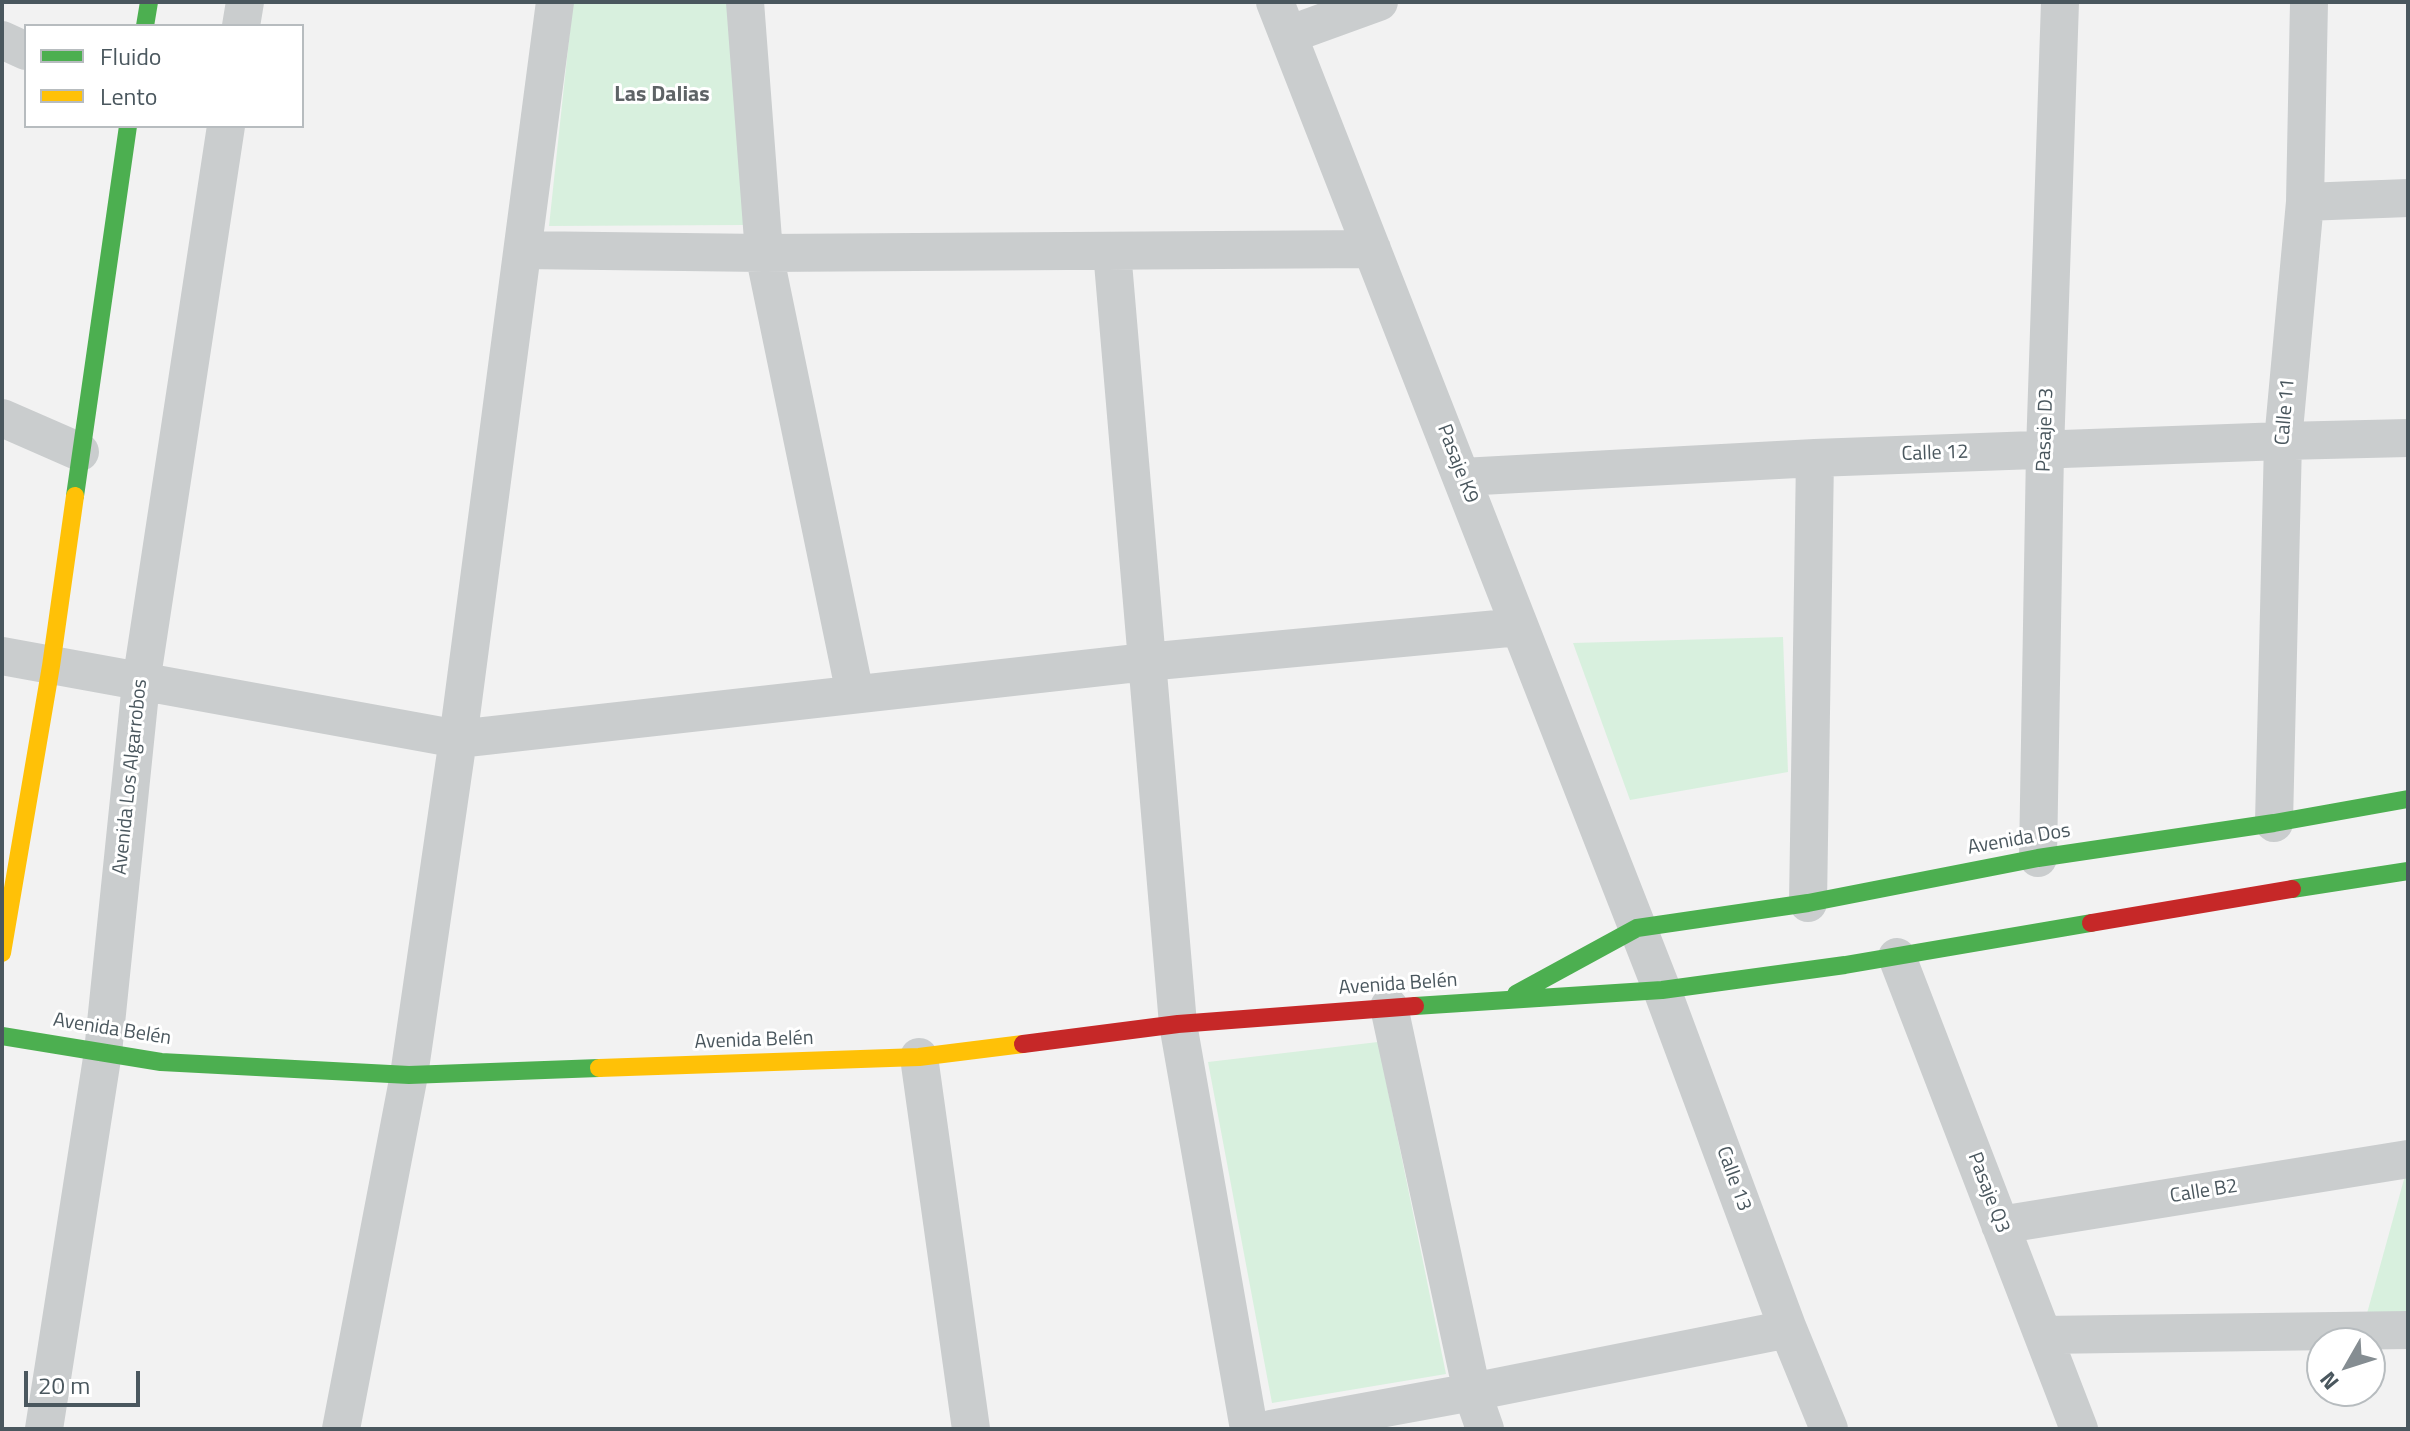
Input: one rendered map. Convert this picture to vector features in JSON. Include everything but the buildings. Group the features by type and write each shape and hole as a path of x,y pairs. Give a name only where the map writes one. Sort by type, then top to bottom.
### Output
{"street":[{"path":"145,24 149,2"},
{"path":"241,24 245,2"},
{"path":"341,1429 409,1075 458,739 555,2"},
{"path":"745,2 764,253 855,694"},
{"path":"1281,19 1379,2"},
{"name":"Pasaje D3","path":"2038,858 2045,451 2060,2"},
{"name":"Calle 11","path":"2274,823 2283,441 2305,202 2309,2"},
{"name":"Pasaje K9","path":"1281,19 1637,928"},
{"path":"2,40 24,50"},
{"path":"2,953 51,666 128,128"},
{"name":"Avenida Los Algarrobos","path":"44,1429 103,1052 141,683 226,128"},
{"path":"2305,202 2408,198"},
{"path":"523,250 764,253 1372,249"},
{"path":"1112,251 1178,1024 1249,1429"},
{"path":"2,418 80,452"},
{"name":"Calle 12","path":"1462,477 1815,458 2408,438"},
{"path":"1808,903 1815,458"},
{"path":"2,656 458,739 1146,662 1519,627"},
{"name":"Avenida Dos","path":"1637,928 1808,903 2038,858 2274,823 2408,799"},
{"path":"1662,990 1897,957 2408,871"},
{"name":"Calle 13","path":"1637,928 1788,1329 1829,1429"},
{"name":"Avenida Belén","path":"1507,999 1637,928"},
{"name":"Pasaje Q3","path":"1897,957 2079,1429"},
{"name":"Avenida Belén","path":"2,1036 161,1062 409,1075 919,1057 1178,1024 1662,990"},
{"path":"1389,1007 1472,1392 1485,1429"},
{"path":"919,1057 971,1429"},
{"name":"Calle B2","path":"2000,1225 2408,1159"},
{"path":"1271,1429 1788,1329"},
{"path":"2043,1335 2408,1330"}],"green space":[{"path":"573,2 730,2 744,225 549,226"},
{"path":"1783,637 1788,772 1630,800 1573,643"},
{"path":"1378,1042 1446,1374 1272,1403 1208,1062"},
{"path":"2406,1172 2408,1318 2366,1317"}],"traffic: fast":[{"path":"145,24 149,2"},
{"path":"75,496 128,128"},
{"path":"1516,994 1637,928 1808,903 2038,858 2274,823 2408,799"},
{"path":"2292,889 2408,871"},
{"path":"1415,1006 1662,990 1845,965 2091,923"},
{"path":"2,1036 161,1062 409,1075 599,1068"}],"traffic: slow":[{"path":"2,953 51,666 75,496"},
{"path":"599,1068 919,1057 1023,1044"}],"traffic: jam":[{"path":"2091,923 2292,889"},
{"path":"1023,1044 1178,1024 1415,1006"}],"district":[{"name":"Las Dalias","path":"662,96"}]}
